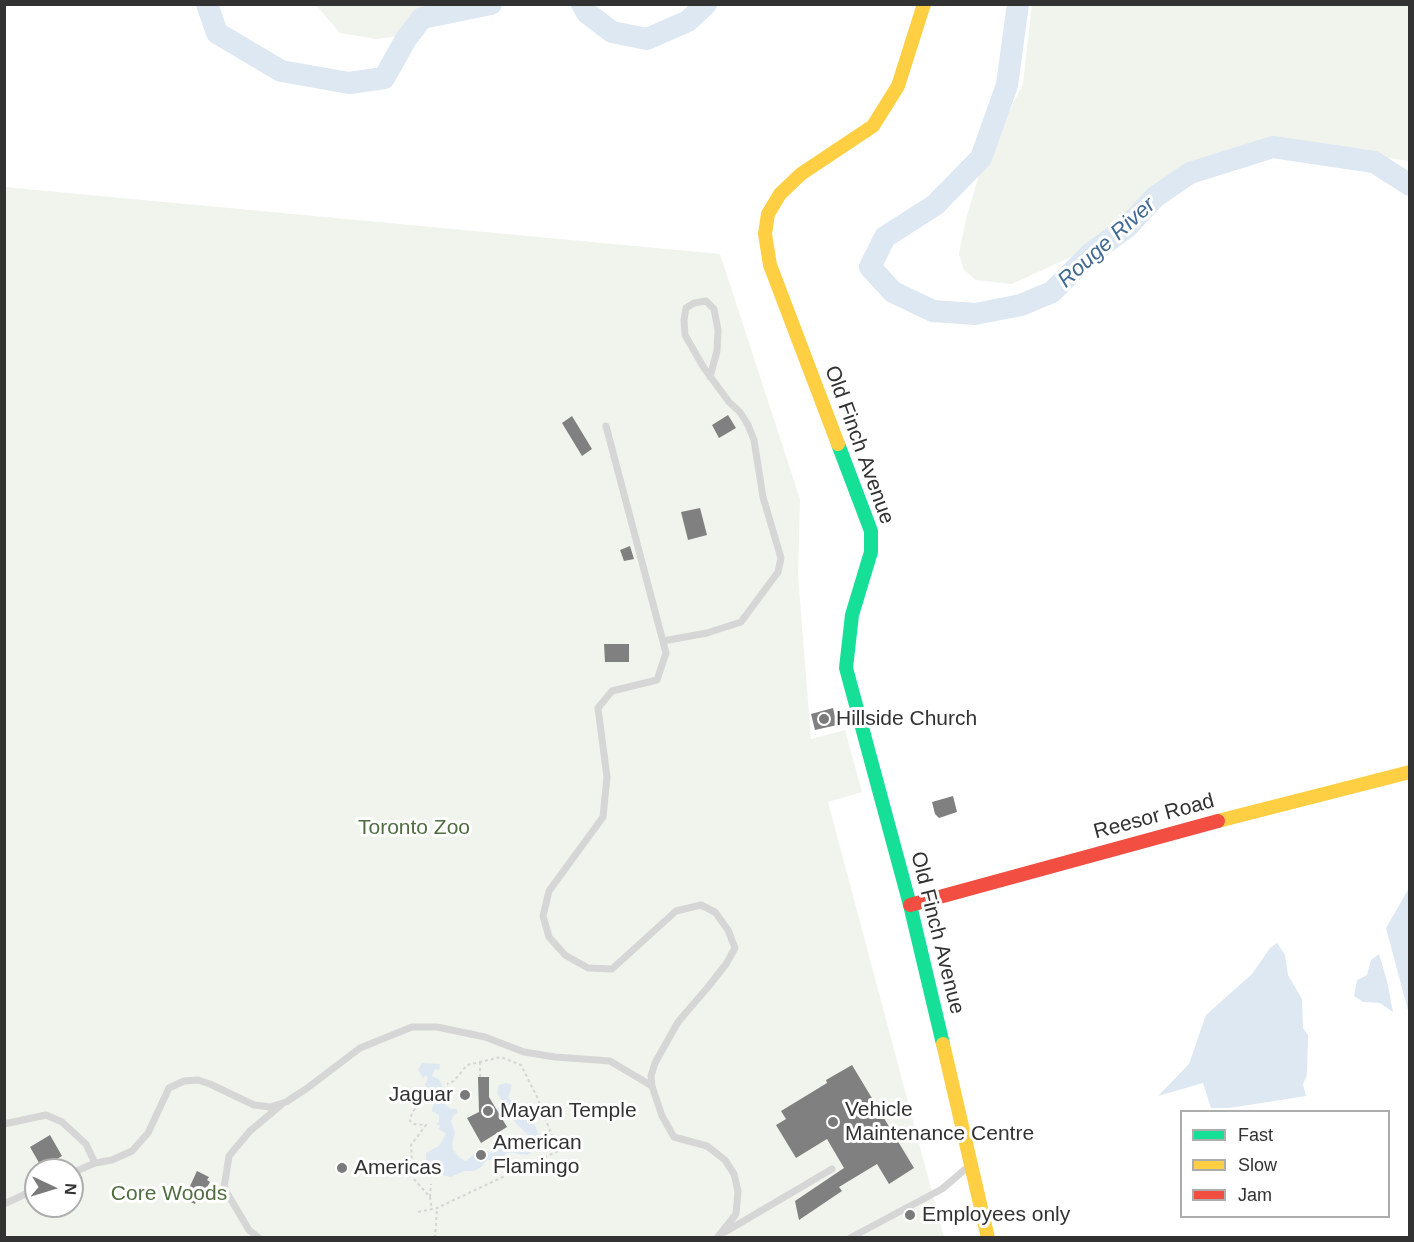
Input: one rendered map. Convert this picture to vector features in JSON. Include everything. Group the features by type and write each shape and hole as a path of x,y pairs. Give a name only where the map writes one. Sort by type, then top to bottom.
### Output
{"street":[{"name":"Old Finch Avenue","path":"924,4 898,86 873,126 801,174 780,194 768,214 765,234 770,265 871,531 871,552 852,615 846,668 910,905 988,1238"},
{"name":"Reesor Road","path":"910,905 1146,840 1410,772"}],"lane":[{"path":"663,641 707,633 741,622 778,572 781,558 763,497 754,440 748,425 696,357 685,335 686,308 694,303 706,301 714,309 718,330 717,351 711,376"},
{"path":"606,426 666,652 657,680 612,692 598,708 607,777 603,817 549,891 543,916 549,937 565,955 588,968 612,969 676,911 701,905 715,912 729,930 735,948 726,964 678,1022 655,1063 651,1076 662,1116 674,1137 706,1146 725,1160 734,1174 738,1191 736,1214 720,1236"},
{"path":"259,1238 249,1230 224,1188 230,1156 250,1131 360,1048 412,1027 456,1030 485,1037 524,1052 610,1061 652,1086"},
{"path":"84,1168 112,1160 132,1151 148,1133 169,1088 184,1081 198,1080 210,1084 254,1105 270,1107 286,1102"},
{"path":"4,1124 46,1115 62,1122 86,1144 95,1163"},
{"path":"850,1238 942,1189 970,1164"},
{"path":"720,1236 832,1169"},
{"path":"4,1204 24,1195"},
{"path":"720,1236 731,1238"}],"path":[{"path":"418,1212 437,1208 558,1152 537,1097 521,1065 501,1057 467,1065 454,1081 447,1084"},
{"path":"480,1063 480,1077"},
{"path":"424,1101 412,1112 410,1121 414,1124 426,1125 411,1145 413,1178 430,1197"},
{"path":"431,1184 432,1209"},
{"path":"435,1238 437,1208"}],"green space":[{"path":"316,5 494,5 407,35 376,39 340,33"},
{"path":"1032,5 1409,5 1409,161 1269,141 1201,166 1073,256 1012,284 976,280 964,270 959,254 966,219 982,165 1023,84"},
{"name":"Toronto Zoo","path":"4,187 720,254 800,499 798,575 811,739 845,730 862,792 828,802 944,1237 5,1237"}],"shaded area":[{"path":"1409,888 1409,1014 1386,928"},
{"path":"1277,943 1285,955 1288,975 1302,999 1303,1028 1308,1035 1307,1075 1303,1084 1306,1096 1229,1108 1211,1108 1203,1083 1158,1096 1189,1064 1206,1015 1252,974 1270,948"},
{"path":"1379,954 1393,1012 1380,1003 1363,1002 1354,996 1357,980 1367,975 1371,960"},
{"path":"422,1063 440,1064 439,1070 435,1069 432,1076 439,1079 443,1088 443,1103 451,1109 457,1109 451,1121 455,1133 452,1144 453,1150 460,1158 466,1161 478,1151 494,1153 505,1143 521,1145 529,1140 527,1134 509,1113 500,1116 496,1109 503,1104 497,1093 499,1085 506,1083 512,1085 508,1098 533,1120 541,1147 527,1155 508,1152 499,1160 487,1160 474,1171 464,1171 451,1177 441,1175 426,1164 426,1153 439,1146 446,1134 436,1124 439,1122 439,1115 432,1111 434,1102 424,1099 423,1094 428,1096 431,1093 425,1085 428,1078 426,1075 423,1078 418,1070"}],"building":[{"path":"728,415 736,428 719,438 712,425"},
{"path":"572,416 592,449 582,456 562,423"},
{"path":"700,508 707,535 688,540 681,512"},
{"path":"630,546 634,559 624,561 620,550"},
{"path":"604,644 629,644 629,662 605,662"},
{"name":"Hillside Church","path":"833,708 837,725 815,730 811,714"},
{"path":"953,796 957,812 939,818 935,814 932,802"},
{"name":"Vehicle Maintenance Centre","path":"852,1065 914,1168 889,1184 877,1164 839,1187 842,1191 799,1220 795,1201 844,1168 827,1139 796,1158 776,1125 786,1119 781,1111"},
{"name":"Mayan Temple","path":"478,1077 489,1077 489,1097 507,1127 481,1143 467,1118 479,1112"},
{"path":"50,1135 62,1156 36,1158 30,1147"},
{"path":"197,1171 209,1177 207,1180 210,1182 199,1202 196,1201 195,1204 184,1199"}],"waterway":[{"name":"Rouge River","path":"207,4 217,33 281,71 349,83 384,78 406,39 422,18 491,4"},
{"name":"Rouge River","path":"582,4 587,13 612,32 647,39 688,21 706,4"},
{"name":"Rouge River","path":"1018,4 1007,85 981,158 935,205 885,237 870,267 893,292 933,311 975,314 1021,305 1052,292 1090,254 1127,227 1155,197 1190,173 1273,147 1374,162 1410,185"}],"traffic: fast":[{"path":"838,444 871,531 871,552 852,615 846,668 910,905 943,1044"}],"traffic: slow":[{"path":"838,444 770,265 765,234 768,214 780,194 801,174 873,126 898,86 924,4"},
{"path":"1218,821 1410,772"},
{"path":"943,1044 988,1238"}],"traffic: jam":[{"path":"910,905 1218,821"}],"place":[{"name":"Hillside Church","path":"824,719"},
{"name":"Jaguar","path":"465,1095"},
{"name":"Mayan Temple","path":"488,1111"},
{"name":"Vehicle Maintenance Centre","path":"833,1122"},
{"name":"American Flamingo","path":"481,1155"},
{"name":"Americas","path":"342,1168"},
{"name":"Employees only","path":"910,1215"}],"park label":[{"name":"Core Woods","path":"169,1194"}]}
